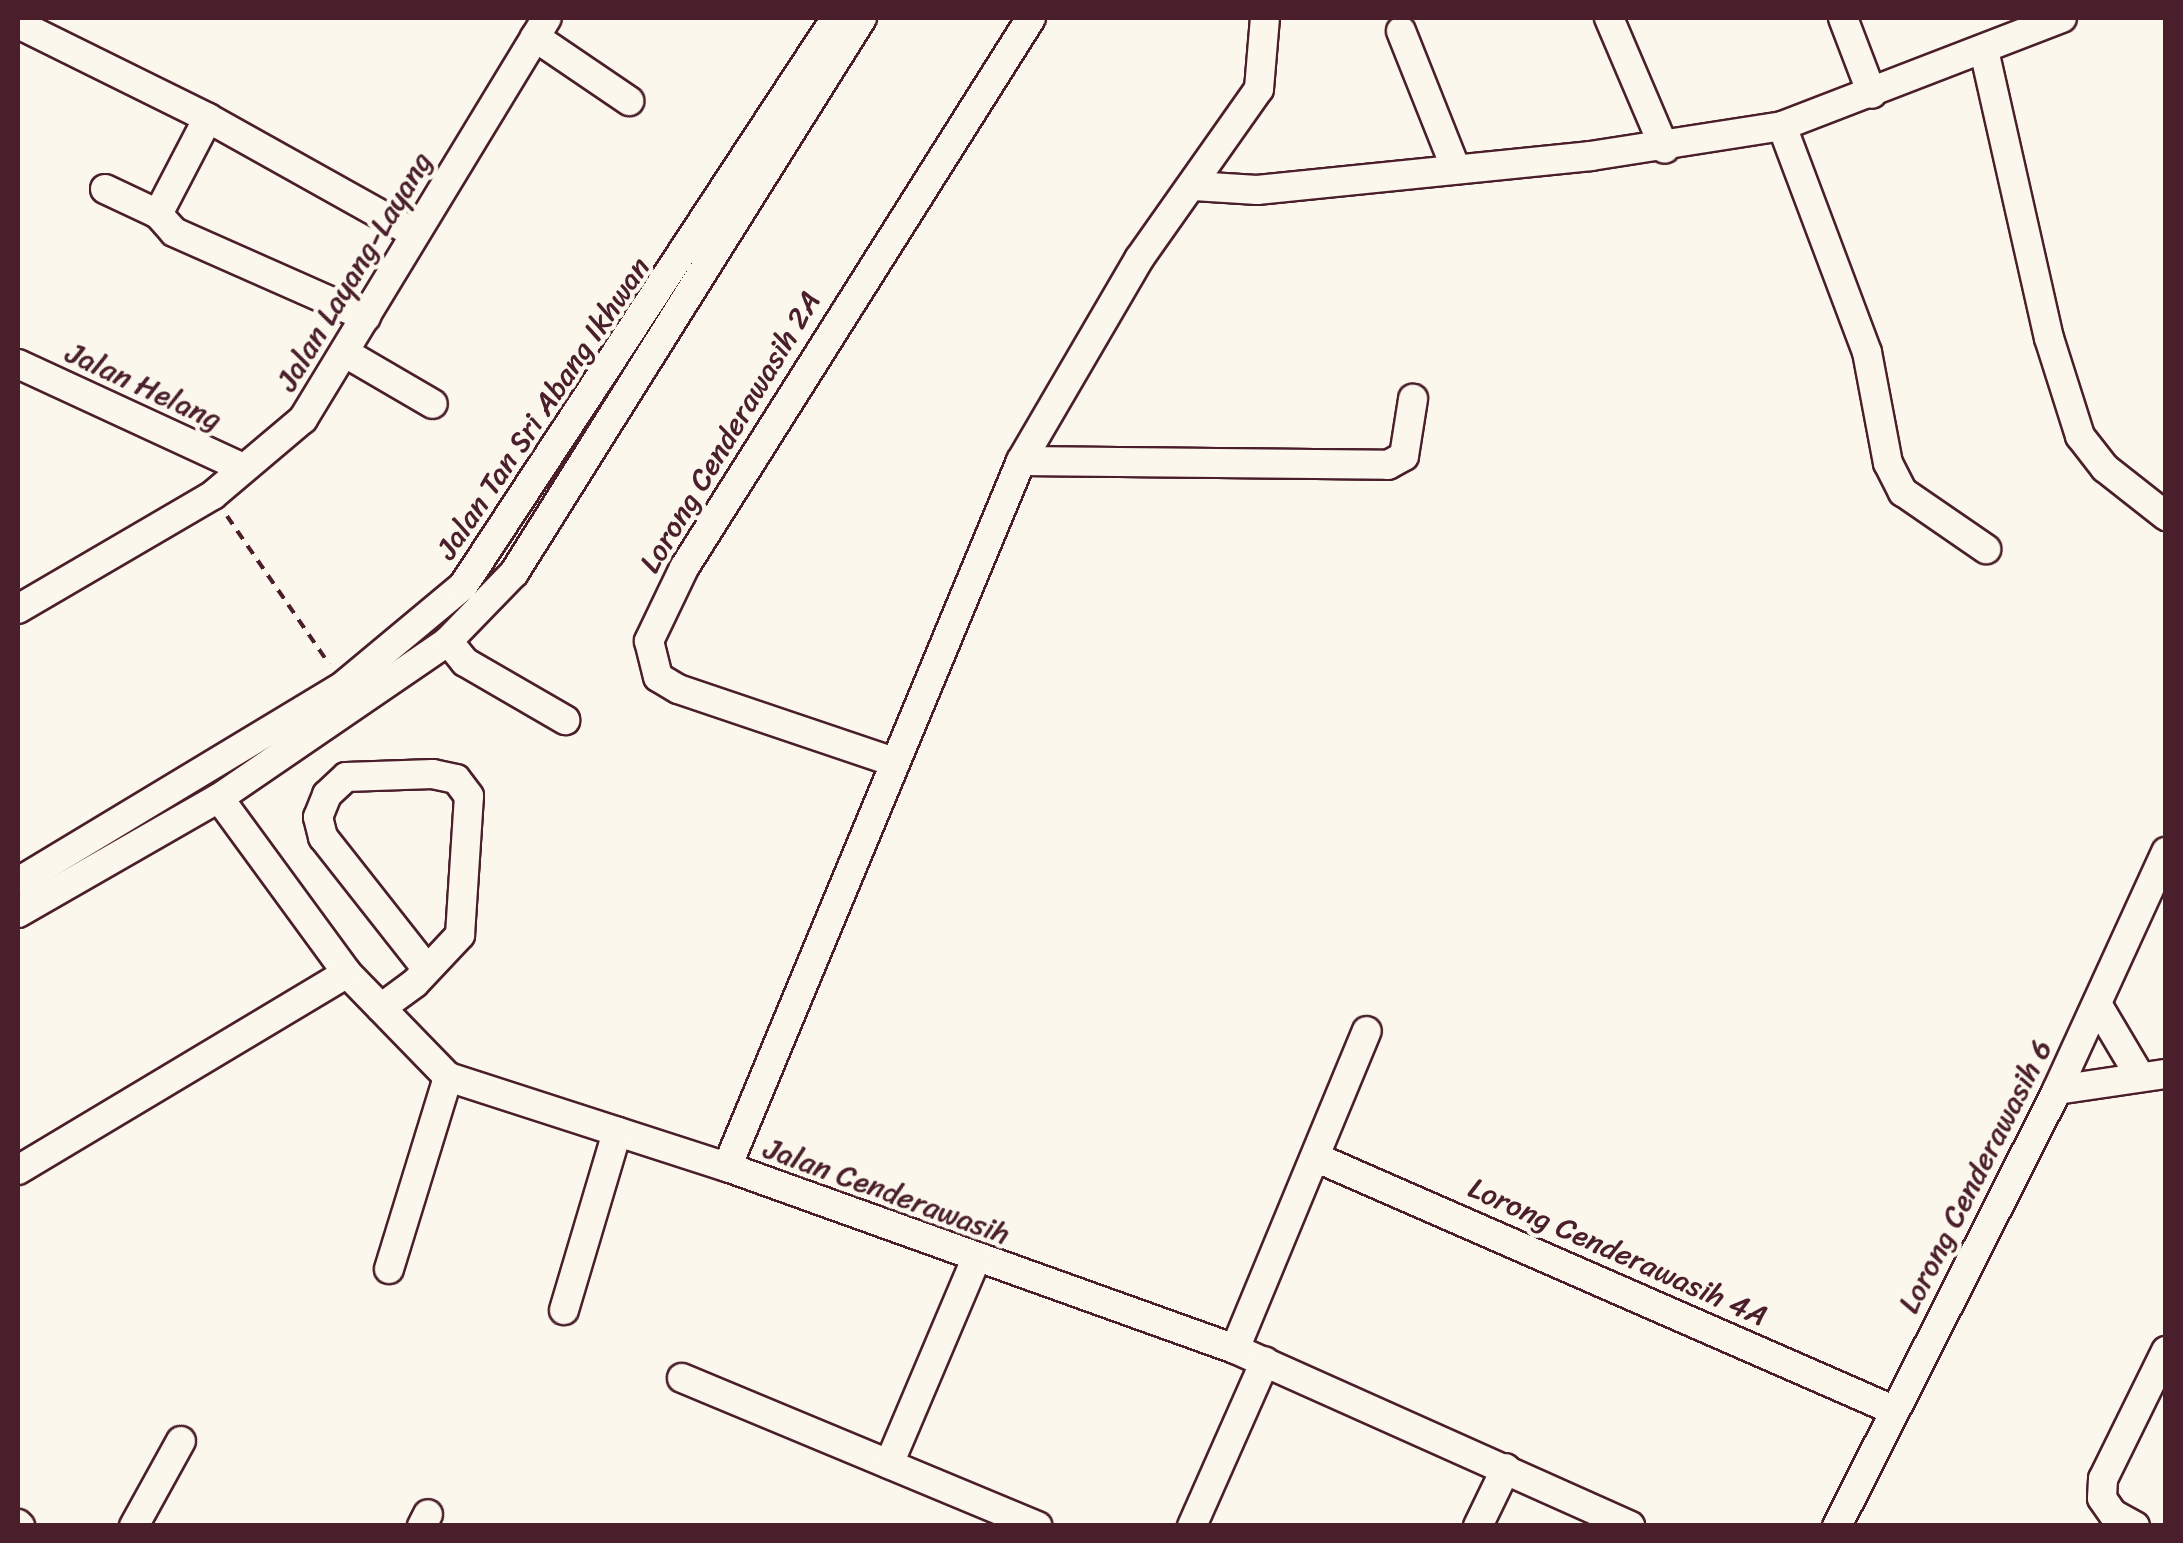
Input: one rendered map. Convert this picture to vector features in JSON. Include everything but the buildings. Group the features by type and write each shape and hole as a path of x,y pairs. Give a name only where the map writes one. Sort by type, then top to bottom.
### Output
{"street":[{"name":"Jalan Tan Sri Abang Ikhwan","path":"18,882 344,685 411,634 493,548 836,18"},
{"name":"Jalan Tan Sri Abang Ikhwan","path":"219,798 448,642 514,573 862,18"},
{"name":"Lorong Cenderawasih 2A","path":"894,762 678,689 658,677 649,641 684,568 1032,18"},
{"path":"1609,18 1665,149"},
{"path":"1843,18 1872,94"},
{"path":"1194,186 1258,190 1455,167 1665,149 1782,126 2062,18"},
{"path":"727,1167 1021,461 1138,259 1194,186 1259,90 1259,20"},
{"path":"18,24 208,118 414,233"},
{"path":"541,28 629,101"},
{"name":"Jalan Layang-Layang","path":"18,610 213,495 303,419 348,354 414,233 541,28"},
{"path":"1402,31 1455,167"},
{"path":"1984,50 2049,338 2080,436 2105,468 2166,516"},
{"path":"158,214 208,118"},
{"path":"1782,126 1867,352 1888,463 1903,492 1986,550"},
{"path":"105,189 158,214 174,232 366,317"},
{"path":"348,354 433,404"},
{"name":"Jalan Helang","path":"18,364 243,468"},
{"path":"1021,461 1388,465 1404,456 1413,399"},
{"path":"448,642 466,662 565,720"},
{"path":"381,1008 427,969 460,935 468,796 456,779 432,774 346,777 327,795 318,817 323,837 427,969"},
{"path":"18,913 219,798"},
{"name":"Jalan Cenderawasih","path":"219,798 347,973 448,1077 727,1167 1234,1348 1630,1526"},
{"name":"Lorong Cenderawasih 6","path":"1838,1526 2057,1090 2166,852"},
{"path":"18,1170 347,973"},
{"path":"2057,1090 2152,1073 2097,1004"},
{"path":"1234,1348 1367,1032"},
{"path":"389,1270 448,1077"},
{"path":"564,1310 617,1132"},
{"name":"Lorong Cenderawasih 4A","path":"1315,1157 1893,1410"},
{"path":"889,1464 976,1259"},
{"path":"2136,1526 2113,1514 2103,1488 2166,1352"},
{"path":"1192,1526 1265,1361"},
{"path":"682,1378 1037,1526"},
{"path":"134,1526 181,1441"},
{"path":"1478,1526 1506,1468"}],"path":[{"path":"213,495 344,685"}]}
